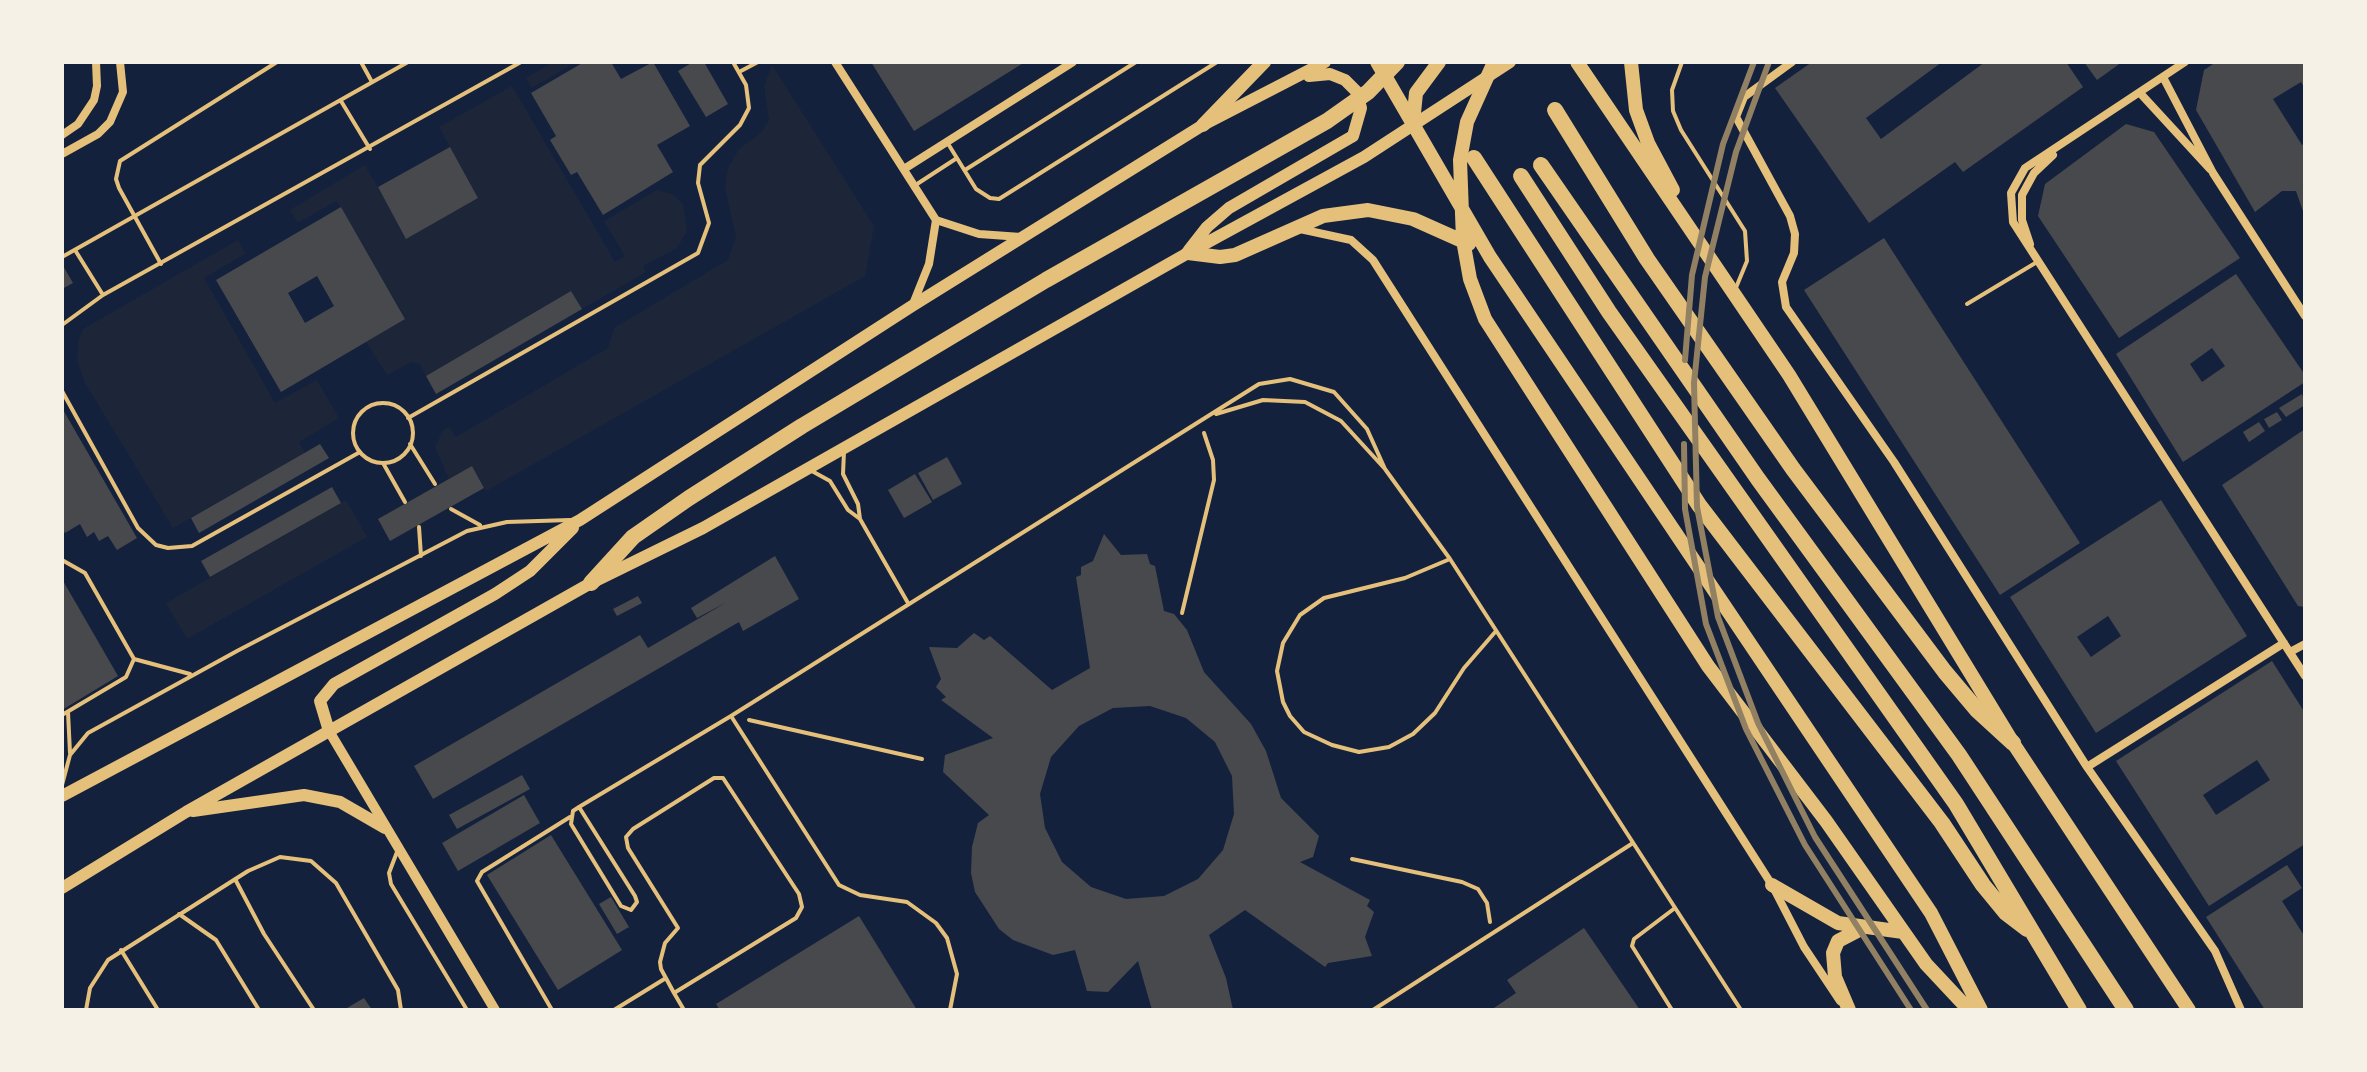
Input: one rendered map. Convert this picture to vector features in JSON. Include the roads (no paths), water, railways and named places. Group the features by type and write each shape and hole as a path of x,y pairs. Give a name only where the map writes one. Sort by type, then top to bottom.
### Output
{"highway":[{"path":"591,583 633,537 802,426 1046,280 1327,121 1368,92 1397,62"},
{"path":"1555,110 1647,259 1793,469 1945,672 1977,710 2013,743"},
{"path":"1474,158 1699,505 1942,823 1983,885 2006,913 2034,935"},
{"path":"1541,165 1758,479 1959,755 2126,1010"},
{"path":"1521,176 1609,312 1956,804 2079,1010"}],"main road":[{"path":"1203,125 1264,62"},
{"path":"62,796 580,520 912,306 1203,125 1325,62"},
{"path":"1377,62 1490,257 1931,913 1981,1010"},
{"path":"1414,128 1416,93 1439,62"},
{"path":"1494,62 1467,122 1460,160 1459,200 1470,279 1485,319 1505,355 1708,666 1826,821 1947,990 1969,1010"},
{"path":"62,888 186,812 591,583 703,528 1414,128 1510,62"},
{"path":"1577,62 1789,375 2013,743 2189,1010"},
{"path":"1631,62 1636,110 1648,143 1706,250"},
{"path":"1188,253 1207,227 1229,208 1353,136 1361,108 1356,91 1345,80 1330,74 1316,73 1297,79"},
{"path":"1188,253 1212,257 1235,255 1291,228 1346,211 1391,213 1433,226 1490,257"},
{"path":"329,731 320,701 334,684 495,594 530,571 580,520"},
{"path":"186,812 304,795 340,802 385,828"},
{"path":"1772,885 1815,912 1862,929 1903,932"},
{"path":"1848,1010 1835,977 1833,953 1838,941 1862,929"}],"street":[{"path":"62,135 78,124 94,100 96,62"},
{"path":"62,154 98,134 110,122 123,92 120,62"},
{"path":"835,62 936,220 979,234 1024,237"},
{"path":"904,169 1073,62"},
{"path":"1792,62 1744,97 1736,117 1790,216 1795,234 1794,253 1782,282 1786,307 1894,462 2087,767 2215,951 2241,1010"},
{"path":"2185,62 2062,146 2034,173 2022,195 2022,220 2033,252 2304,674"},
{"path":"2163,77 2213,173 2305,316"},
{"path":"2140,93 2213,173"},
{"path":"912,306 929,264 936,220"},
{"path":"1291,228 1336,234 1351,240 1373,260 1772,885 1804,947 1848,1010"},
{"path":"2087,767 2284,643"},
{"path":"2290,652 2305,644"},
{"path":"329,731 495,1010"}],"lane":[{"path":"161,264 116,179 120,161 277,62"},
{"path":"361,62 372,82"},
{"path":"62,257 408,62"},
{"path":"62,325 103,295 370,149 521,62"},
{"path":"408,418 698,253 709,223 698,183 700,165 740,125 749,108 746,85 733,62"},
{"path":"739,72 758,62"},
{"path":"965,170 1136,62"},
{"path":"947,142 982,195 999,199 1217,62"},
{"path":"1682,62 1672,90 1673,111 1681,130 1745,231 1747,261 1734,292"},
{"path":"341,101 370,149"},
{"path":"914,186 957,158"},
{"path":"75,250 103,295"},
{"path":"1967,304 2039,261"},
{"path":"552,1010 477,881 482,872 570,817 579,807 731,716 1200,423 1242,392 1275,379 1321,385 1334,392 1357,415 1374,439 1385,469"},
{"path":"62,391 138,528 146,538 168,548 192,546 360,452"},
{"path":"1214,414 1263,400 1305,402 1341,421 1385,469 1450,559 1741,1010"},
{"path":"405,502 383,463 360,452 355,443 354,424 366,408 385,403 402,410 408,418 410,444 435,484"},
{"path":"383,463 399,458 410,444"},
{"path":"844,446 843,474 858,504 860,519 908,603"},
{"path":"805,468 830,481 848,510 860,519"},
{"path":"451,509 467,521 482,526"},
{"path":"70,755 88,733 192,675 482,526 519,521 580,520"},
{"path":"419,527 421,556"},
{"path":"1450,559 1405,578 1324,598 1300,615 1283,643 1277,671 1283,702 1290,716 1304,732 1332,745 1359,752 1389,747 1413,734 1435,713 1464,668 1496,631"},
{"path":"62,560 85,573 134,659 192,675"},
{"path":"62,785 70,755 65,713 126,677 134,659"},
{"path":"731,716 839,885 860,895 907,902 936,923 947,938 957,974 950,1010"},
{"path":"674,993 796,918 802,907 799,894 723,778 714,778 633,829 626,837 628,848 678,928 661,952 661,969 674,993 684,1010"},
{"path":"570,817 621,906 631,910 637,902 635,896 579,807"},
{"path":"1373,1010 1633,843"},
{"path":"398,850 389,873 391,884 467,1010"},
{"path":"86,1010 97,973 121,950 235,879 280,857 311,861 326,871 398,990 401,1010"},
{"path":"235,879 264,934 314,1010"},
{"path":"1672,1010 1632,946 1634,939 1675,908"},
{"path":"179,914 216,940 259,1010"},
{"path":"121,950 158,1010"},
{"path":"614,1010 666,978"}],"railway":[{"path":"1685,360 1692,275 1723,144 1754,62"},
{"path":"1769,62 1736,152 1705,277 1694,383 1697,507 1718,617 1758,723 1815,837 1927,1010"},
{"path":"1684,444 1685,509 1706,624 1746,729 1805,845 1911,1010"}]}
